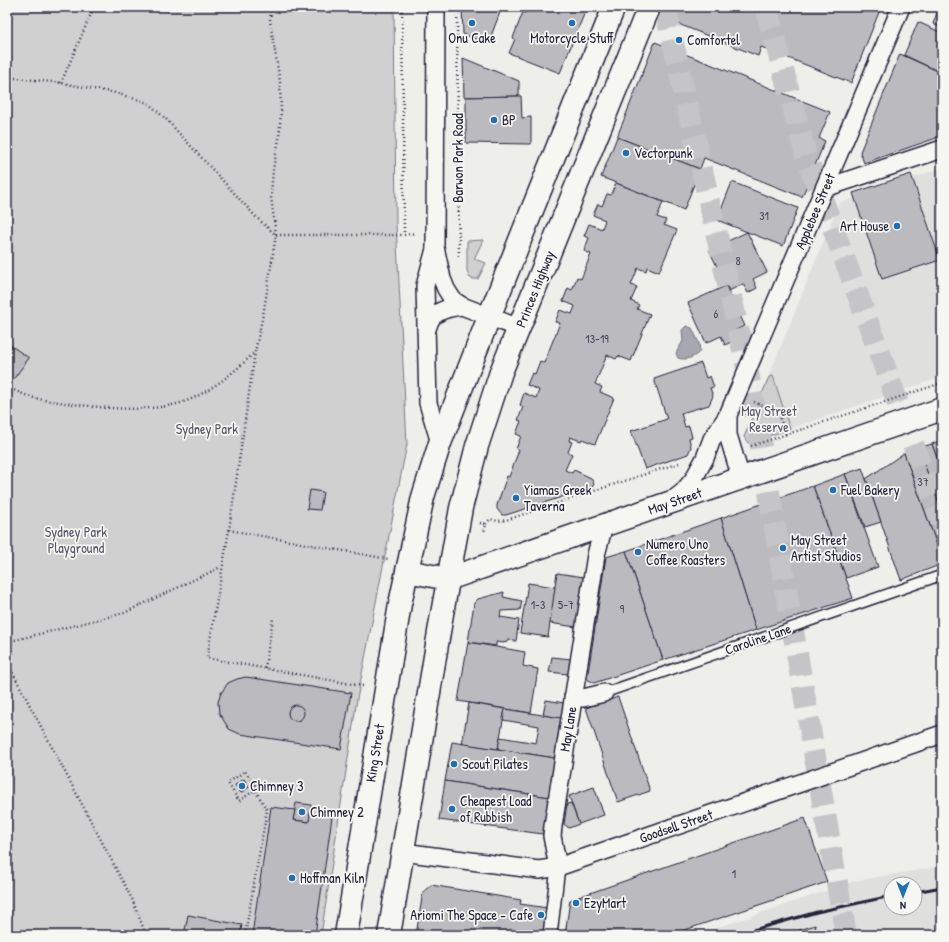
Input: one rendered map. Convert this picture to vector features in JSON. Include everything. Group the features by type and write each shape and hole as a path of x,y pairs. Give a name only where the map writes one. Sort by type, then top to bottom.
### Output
{"main road":[{"path":"389,935 448,579 398,565 423,497 440,443 614,7"},
{"name":"Princes Highway","path":"448,579 462,508 477,446 499,380 649,7"},
{"name":"May Street","path":"448,579 942,409"},
{"name":"King Street","path":"346,935 400,604 398,565"}],"street":[{"name":"Barwon Park Road","path":"436,7 435,239 425,286 428,403 440,443"},
{"name":"Applebee Street","path":"671,502 683,492 693,480 705,458 712,439 728,415 901,7"},
{"path":"825,188 942,150"},
{"name":"Barwon Park Road","path":"435,239 446,288 453,300 462,306 519,328"},
{"path":"426,331 432,318 437,314 453,307 462,306"},
{"name":"Applebee Street","path":"728,415 728,435 741,478"},
{"name":"May Lane","path":"550,935 558,867 552,836 553,826 596,555 604,525"},
{"name":"Caroline Lane","path":"573,697 583,698 604,693"},
{"name":"Goodsell Street","path":"403,852 539,870 558,867 942,734"}],"lane":[{"name":"Caroline Lane","path":"604,693 942,575"}],"path":[{"path":"61,84 94,7"},
{"path":"271,7 270,21 280,82 281,111 279,139 273,169 271,197 276,235 264,310 255,352 229,530 207,658 363,686"},
{"path":"402,7 404,235"},
{"name":"Barwon Park Road","path":"457,15 459,259"},
{"path":"7,77 116,93 148,103 166,119 257,218 276,235 404,235 435,239"},
{"path":"7,387 36,398 84,405 119,409 159,407 173,405 189,400 209,389 238,369 255,352"},
{"path":"750,447 942,382"},
{"path":"737,395 778,413 786,435"},
{"path":"484,532 486,524 490,519 498,521 506,520 683,462"},
{"path":"477,522 486,524"},
{"path":"229,530 398,565"},
{"path":"7,642 124,613 222,567"},
{"path":"265,668 273,618"},
{"path":"7,662 132,899 146,935"},
{"path":"245,935 267,810 255,790 257,788 245,771 228,783 239,801 255,790"}],"shaded area":[{"path":"942,168 942,377 748,443 744,437 839,203"},
{"path":"686,326 692,328 699,343 700,351 690,358 681,359 678,358 676,353 683,341 682,330"},
{"path":"942,866 942,935 696,935 855,881 883,876 883,916 923,916 923,876 884,876"}],"green space":[{"name":"Sydney Park","path":"7,7 394,7 396,223 407,444 357,699 321,935 7,935"},
{"path":"483,240 474,259 486,263 478,279 472,279 469,277 467,270 467,241"},
{"name":"May Street Reserve","path":"773,376 790,429 748,443 744,437 769,377"}],"building":[{"path":"462,7 502,7 488,44 463,34"},
{"path":"528,7 587,7 560,73 509,53 523,12 525,13"},
{"path":"671,7 881,7 851,83 761,47 758,56 666,19"},
{"path":"931,7 942,7 942,28 933,24 938,10"},
{"path":"918,22 942,33 942,73 904,55"},
{"path":"655,42 830,112 819,138 825,141 802,197 704,158 700,169 617,137"},
{"path":"900,54 942,73 942,136 864,163 860,152"},
{"path":"463,58 519,81 519,96 464,97"},
{"path":"521,96 522,118 531,117 531,144 466,143 466,97"},
{"path":"617,137 700,169 684,210 601,177"},
{"name":"Art House","path":"911,174 940,260 882,279 853,193"},
{"path":"732,182 798,208 783,246 717,220"},
{"path":"616,183 663,202 657,217 666,220 664,225 677,230 659,272 647,267 646,271 638,268 631,285 637,287 631,301 639,305 637,309 650,314 631,361 618,356 616,359 607,355 595,384 602,387 600,392 614,398 595,444 582,439 581,441 570,437 569,441 572,442 568,452 572,454 565,470 572,473 574,470 591,478 594,484 590,488 502,515 497,509 497,505 507,476 509,477 519,450 516,449 521,436 516,434 521,421 518,420 523,407 520,405 524,393 536,398 539,390 527,385 532,373 535,374 540,361 544,363 560,323 555,322 560,310 572,314 575,306 563,301 568,288 572,290 577,277 581,279 591,254 584,251 589,238 584,236 589,224 602,229 605,220 593,215 598,204 602,206 607,194 611,195"},
{"path":"747,232 767,272 753,279 757,288 748,293 743,284 729,291 709,250"},
{"path":"726,286 745,326 731,332 735,340 725,345 721,336 706,343 688,303"},
{"path":"7,343 29,358 7,388"},
{"path":"701,363 706,378 710,376 714,387 710,388 713,396 709,405 681,413 685,427 689,426 692,437 689,438 691,447 688,454 645,469 631,431 667,419 654,379"},
{"path":"942,440 942,472 932,444"},
{"path":"932,444 942,472 942,511 918,448"},
{"path":"918,448 942,511 942,559 904,453"},
{"path":"904,453 942,559 942,564 901,580 866,479"},
{"path":"862,468 881,522 865,527 845,474"},
{"path":"845,474 878,567 846,578 813,486"},
{"name":"May Street Artist Studios","path":"813,486 853,598 756,630 721,518"},
{"path":"310,490 323,492 320,510 307,509"},
{"path":"721,518 756,630 663,660 626,551"},
{"path":"626,551 663,660 594,683 587,679 606,557"},
{"path":"557,573 584,577 576,627 549,623"},
{"path":"528,583 555,587 548,637 520,633"},
{"path":"504,592 503,597 522,601 520,610 501,611 500,617 519,620 516,641 508,640 507,642 503,643 496,642 496,646 468,642 474,603 478,599"},
{"path":"468,642 525,652 523,666 538,669 531,713 458,701"},
{"path":"552,657 571,659 568,674 549,672"},
{"path":"246,677 351,693 341,749 240,734 229,729 219,713 218,702 221,693 228,683"},
{"path":"618,697 650,791 618,802 586,708"},
{"path":"546,700 564,703 561,718 543,715"},
{"path":"469,703 505,709 498,749 462,744"},
{"path":"296,705 303,710 304,713 299,720 296,721 289,716 288,713 293,706"},
{"path":"505,709 561,718 555,758 498,749 500,737 536,743 539,726 503,720"},
{"path":"452,742 555,758 549,797 445,781"},
{"name":"Chimney 3","path":"244,779 249,787 241,793 235,785"},
{"path":"445,781 549,797 543,834 439,820"},
{"path":"594,787 604,815 579,824 569,796"},
{"name":"Chimney 2","path":"296,803 311,805 309,822 293,820"},
{"path":"571,803 579,824 569,828 564,824 567,804"},
{"name":"Hoffman Kiln","path":"271,807 295,810 293,820 309,822 310,813 332,817 315,935 252,935"},
{"path":"805,818 827,882 670,935 565,935 570,900"},
{"path":"431,885 521,900 520,904 548,908 543,935 416,935 423,892"},
{"path":"188,915 242,925 240,935 184,935"},
{"path":"815,925 818,935 784,935"}],"tunnel":[{"path":"666,7 748,372 846,935"},
{"path":"766,7 806,155 942,522"}],"railway":[{"path":"923,891 942,887"},
{"path":"735,935 817,912 883,898"},
{"path":"932,935 942,932"}],"place":[{"name":"Onu Cake","path":"472,23"},
{"name":"Motorcycle Stuff","path":"572,23"},
{"name":"Comfortel","path":"679,40"},
{"name":"BP","path":"494,120"},
{"name":"Vectorpunk","path":"626,153"},
{"name":"Art House","path":"897,226"},
{"name":"Fuel Bakery","path":"833,490"},
{"name":"Yiamas Greek Taverna","path":"516,498"},
{"name":"May Street Artist Studios","path":"783,548"},
{"name":"Numero Uno Coffee Roasters","path":"638,552"},
{"name":"Scout Pilates","path":"454,764"},
{"name":"Chimney 3","path":"242,786"},
{"name":"Cheapest Load of Rubbish","path":"452,809"},
{"name":"Chimney 2","path":"302,812"},
{"name":"Hoffman Kiln","path":"292,878"},
{"name":"EzyMart","path":"576,903"},
{"name":"Ariomi The Space - Cafe","path":"541,915"}],"park label":[{"name":"Sydney Park Playground","path":"76,540"}]}
